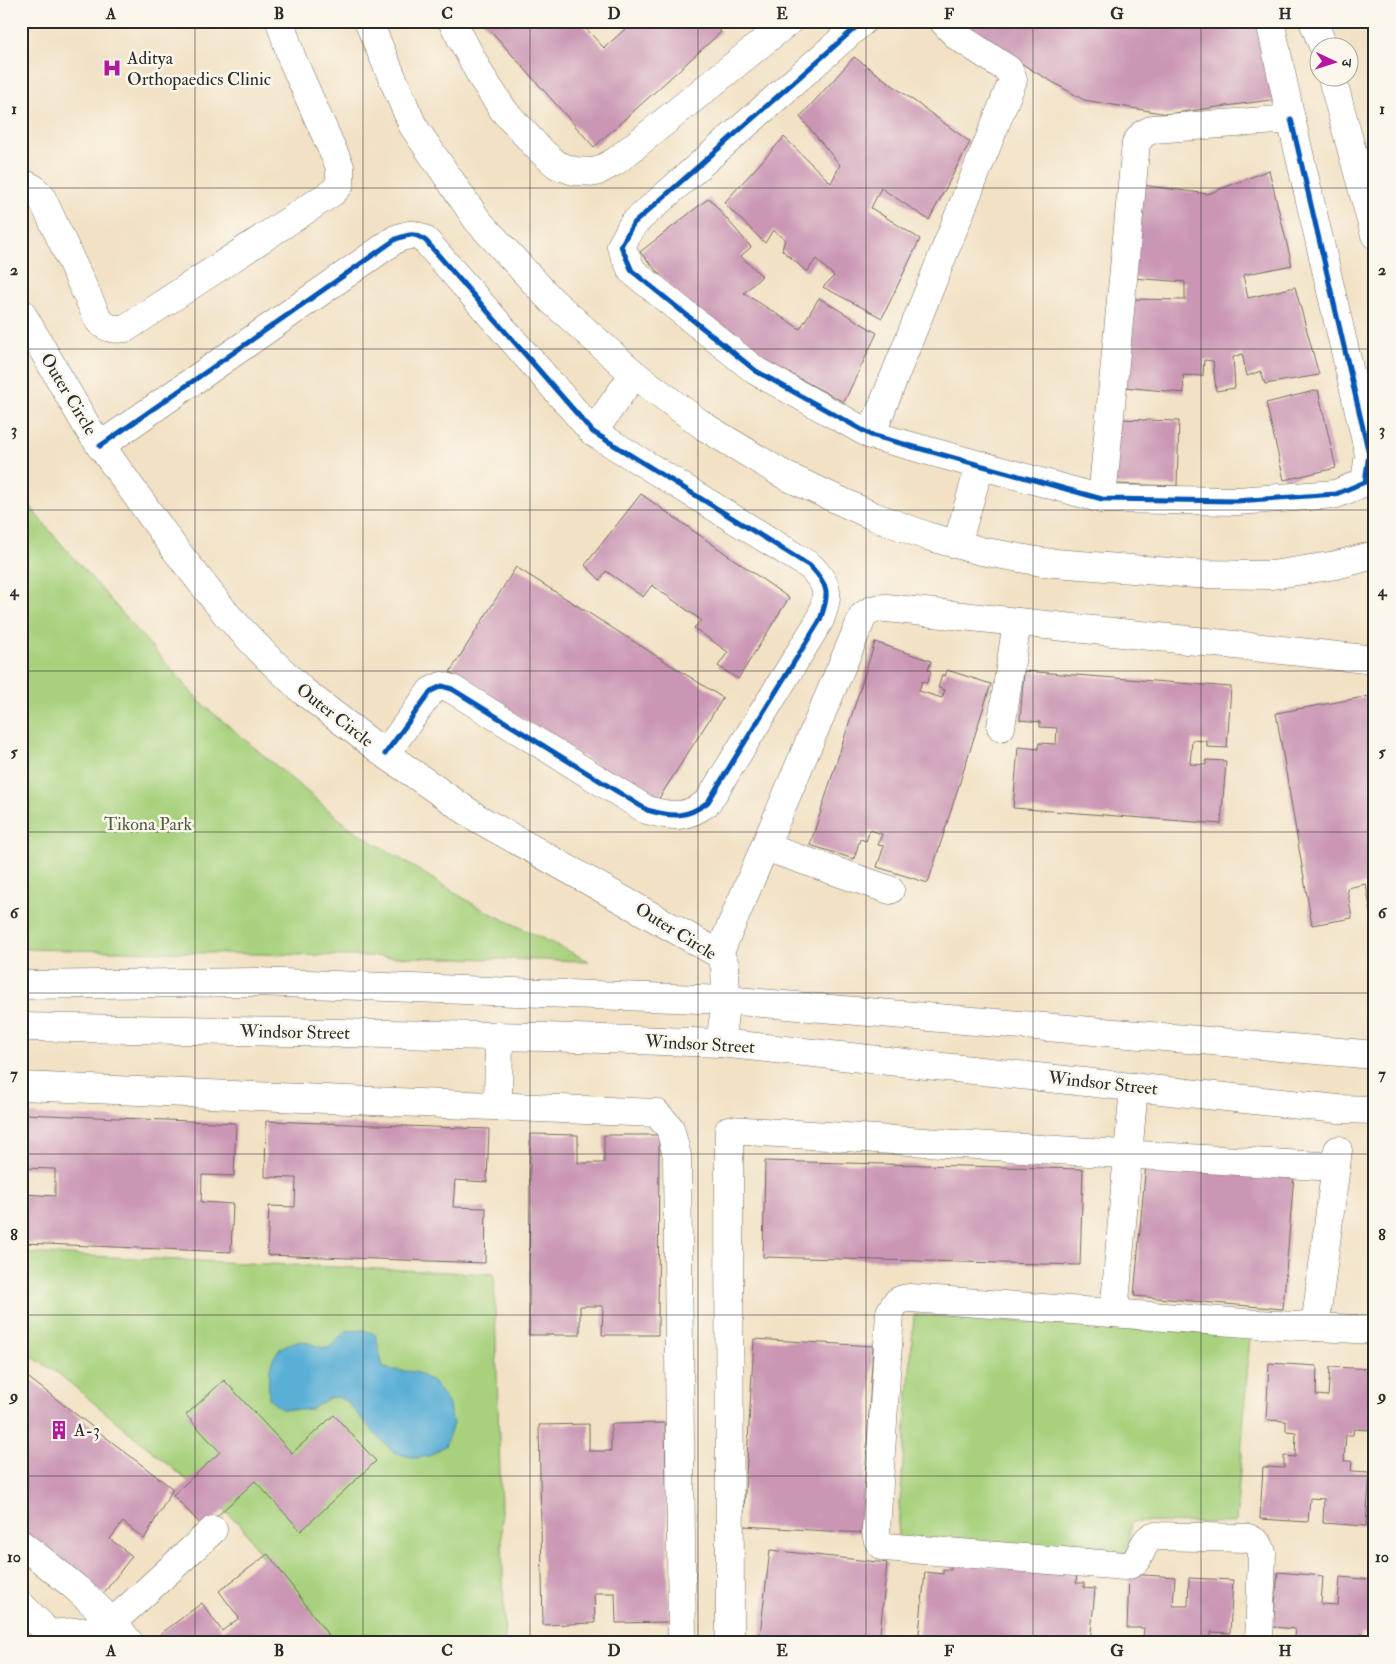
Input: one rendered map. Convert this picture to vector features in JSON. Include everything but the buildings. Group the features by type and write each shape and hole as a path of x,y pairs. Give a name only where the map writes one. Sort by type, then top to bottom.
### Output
{"street":[{"path":"21,186 25,184 33,188 41,196 99,321 108,328 126,328 333,192 340,184 340,167 292,58 280,21"},
{"path":"368,21 413,126 478,221 551,300 634,374 705,427 786,476 872,516 927,536 981,551 1042,562 1196,574 1272,574 1336,564 1375,555"},
{"path":"452,21 481,76 504,111 538,148 557,165 574,172 596,172 616,161 788,21"},
{"path":"863,21 633,224 621,246 632,271 756,370 871,435 1102,499 1237,501 1336,494 1365,482 1369,454 1270,21"},
{"path":"871,435 1013,80 1009,70 957,36 943,21"},
{"path":"1313,21 1320,38"},
{"path":"1335,88 1375,235"},
{"path":"1102,499 1136,143 1143,134 1153,129 1291,119"},
{"path":"100,446 396,239 408,235 417,235 426,241 593,432 810,566 820,575 827,588 826,603 820,620 708,802 698,810 684,816 665,815 647,810 461,694 442,686 431,691 385,754"},
{"name":"Outer Circle","path":"21,312 88,428 175,549 227,615 303,691 385,754 477,818 719,954 725,965 726,1000 720,1043"},
{"path":"593,432 634,374"},
{"path":"957,544 980,465"},
{"path":"719,954 862,616 870,610 887,608 1375,660"},
{"path":"1001,727 1017,622"},
{"path":"765,846 890,890"},
{"path":"21,986 257,982 726,1000 1375,1055"},
{"name":"Windsor Street","path":"21,1028 500,1036 720,1043 1338,1109 1375,1110"},
{"path":"498,1106 500,1036"},
{"path":"21,1086 656,1114 670,1128 677,1156 682,1643"},
{"path":"1114,1313 1134,1087"},
{"path":"730,1643 729,1130 1128,1154 1337,1158 1315,1327"},
{"path":"1259,1643 1262,1553 1261,1546 1256,1541 1248,1538 1153,1536 1148,1539 1133,1565 1125,1566 885,1547 879,1544 877,1539 890,1313 895,1303 901,1298 910,1298 1375,1330"},
{"path":"21,1605 51,1638 104,1630 213,1530"},
{"path":"21,1544 79,1590 113,1622 130,1643"}],"green space":[{"name":"Tikona Park","path":"21,491 37,516 200,702 349,827 478,907 589,961 21,949"},
{"path":"21,1253 494,1274 505,1643 321,1643 240,1524 59,1374 21,1350"},
{"path":"914,1315 1250,1336 1236,1523 1131,1522 1126,1560 897,1543"}],"water":[{"path":"363,1330 375,1334 384,1368 416,1372 433,1382 448,1403 453,1424 445,1446 429,1456 415,1458 395,1453 346,1401 338,1397 329,1398 312,1409 299,1410 281,1409 269,1399 269,1374 273,1358 283,1347 299,1341 329,1348 345,1331"}],"cycle path":[{"path":"863,21 633,224 621,246 632,271 756,371 871,435 1102,499 1237,501 1336,494 1365,482 1369,454 1291,119"},
{"path":"100,446 396,239 415,235 426,241 593,432 810,566 824,585 826,597 820,620 708,802 686,814 671,815 647,810 452,689 442,686 431,691 385,754"}],"place":[{"name":"Aditya Orthopaedics Clinic","path":"112,68"},
{"name":"A-3","path":"59,1430"}]}
